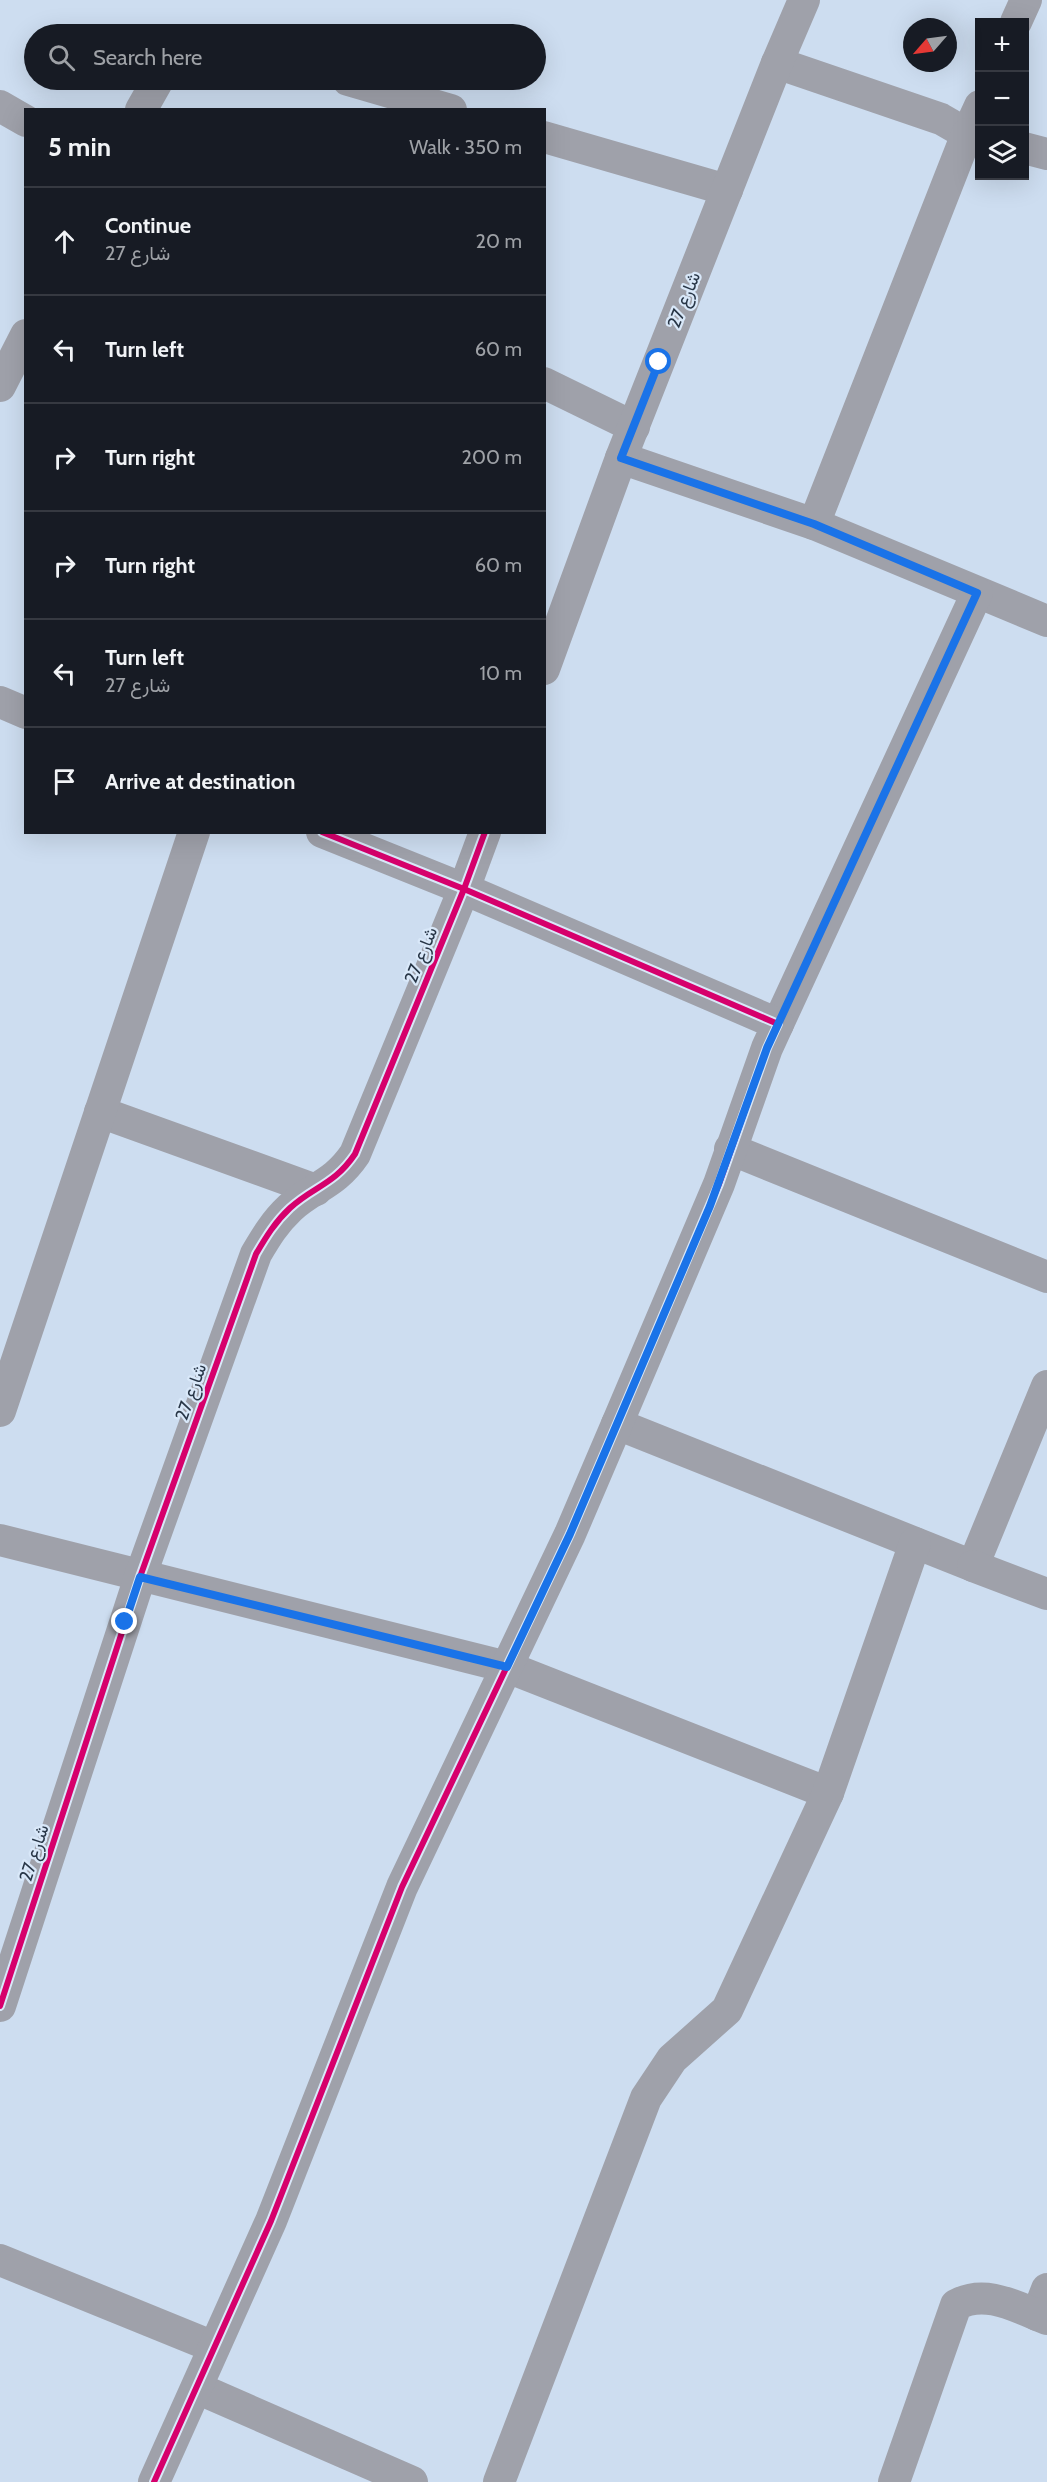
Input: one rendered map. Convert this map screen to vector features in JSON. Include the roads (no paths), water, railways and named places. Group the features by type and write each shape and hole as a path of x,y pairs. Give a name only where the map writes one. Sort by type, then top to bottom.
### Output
{"street":[{"name":"شارع 27","path":"546,664 621,458 804,0"},
{"path":"1018,18 1026,0"},
{"path":"777,63 941,119 975,125 814,524"},
{"path":"142,108 152,90"},
{"path":"382,90 444,108"},
{"path":"0,106 24,120"},
{"path":"546,138 727,190"},
{"path":"1029,149 1047,154"},
{"path":"0,386 24,339"},
{"path":"546,384 634,427"},
{"path":"621,458 814,524 1047,621"},
{"path":"154,2482 271,2221 402,1887 570,1534 618,1424 719,1184 767,1048 977,593"},
{"path":"0,702 24,712"},
{"path":"0,1409 193,834"},
{"path":"327,834 464,889 778,1023"},
{"name":"شارع 27","path":"0,2006 140,1577 256,1254 271,1229 291,1207 331,1181 355,1154 464,889 484,834"},
{"path":"100,1112 316,1190"},
{"path":"730,1149 1047,1277"},
{"path":"974,1566 1047,1386"},
{"path":"618,1424 1047,1594"},
{"path":"0,1540 140,1577 507,1667 828,1793"},
{"path":"499,2482 646,2098 672,2059 727,2010 828,1793 915,1543"},
{"path":"0,2260 214,2347"},
{"path":"894,2482 956,2306 967,2299 983,2297 1044,2308"},
{"path":"196,2388 412,2482"}]}
